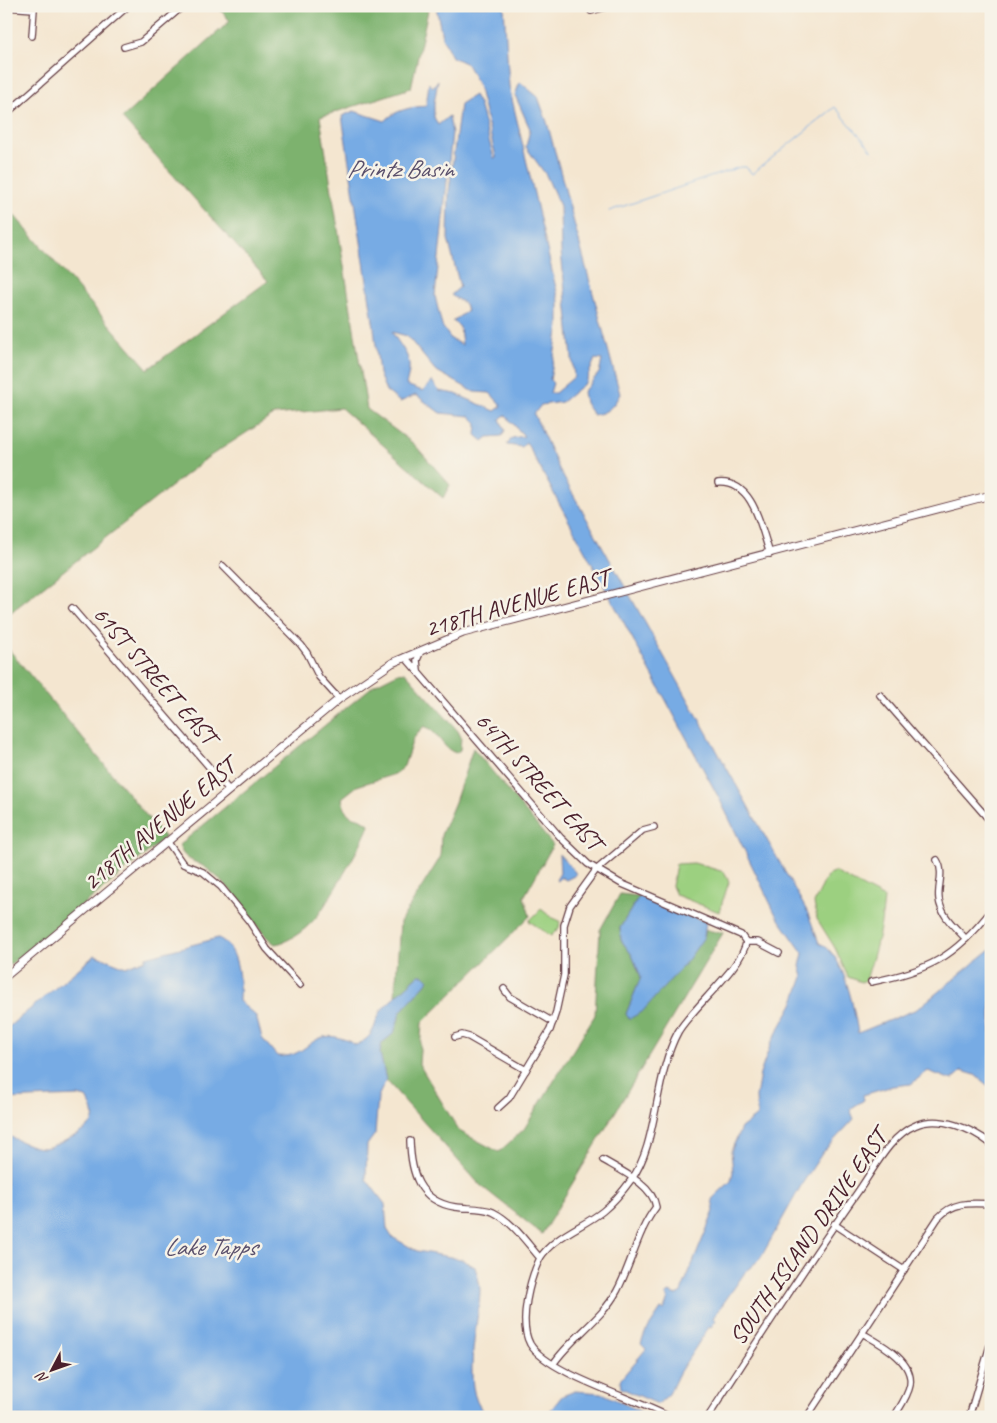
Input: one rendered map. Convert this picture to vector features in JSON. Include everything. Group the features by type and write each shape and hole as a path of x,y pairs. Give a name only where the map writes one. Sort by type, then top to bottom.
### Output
{"street":[{"path":"6,114 128,6"},
{"path":"124,47 141,42 183,6"},
{"path":"590,9 610,6"},
{"path":"6,7 34,9 32,36"},
{"path":"718,483 728,482 738,487 748,498 755,511 770,554"},
{"name":"218TH AVENUE EAST","path":"6,976 339,699 380,670 405,656 463,633 990,496"},
{"path":"223,566 301,645 307,652 319,678 339,699"},
{"name":"61ST STREET EAST","path":"72,608 229,790"},
{"path":"420,674 416,660 422,650"},
{"name":"64TH STREET EAST","path":"405,656 561,838 596,870 741,935 746,942 758,942 779,953"},
{"path":"880,695 991,822"},
{"path":"498,1108 509,1098 553,1022 563,988 563,938 566,915 596,870 643,830 654,827"},
{"path":"167,842 183,864 209,876 227,894 249,921 267,949 300,985"},
{"path":"937,860 941,872 938,894 941,908 944,915 966,939"},
{"path":"871,982 910,974 933,965 966,939 991,911"},
{"path":"669,1417 554,1364 533,1348 526,1332 529,1289 540,1258 550,1246 603,1210 633,1178 647,1143 662,1074 671,1046 683,1025 744,950 746,942"},
{"path":"504,989 510,998 553,1022"},
{"path":"455,1037 469,1037 526,1070"},
{"name":"SOUTH ISLAND DRIVE EAST","path":"708,1417 834,1224 889,1148 915,1126 931,1123 950,1124 974,1134 991,1144"},
{"path":"410,1140 412,1169 419,1185 426,1193 444,1204 487,1210 499,1215 510,1224 540,1258"},
{"path":"554,1364 567,1345 607,1306 617,1291 647,1218 656,1207 647,1191 633,1178 603,1160"},
{"path":"807,1417 938,1218 948,1209 969,1203 991,1204"},
{"path":"834,1224 904,1270"},
{"path":"862,1333 896,1356 908,1370 910,1387 894,1417"},
{"path":"969,1417 991,1342"}],"green space":[{"path":"217,6 429,6 411,88 320,117 367,409 414,444 450,485 443,498 341,408 274,415 207,458 6,616 6,220 13,214 148,369 268,281 122,118 230,21"},
{"path":"6,646 165,838 6,968"},
{"path":"405,672 458,731 461,737 460,750 456,753 451,751 429,728 424,726 413,739 404,766 395,774 357,786 342,798 346,811 349,814 369,824 367,831 347,869 319,914 299,933 281,943 275,944 259,929 228,888 205,867 184,855 179,845 374,685 398,673"},
{"path":"473,748 553,845 524,897 530,916 422,1023 419,1064 459,1131 499,1152 524,1129 595,1015 600,930 620,894 639,896 620,928 621,940 632,955 641,977 626,1014 704,937 706,930 723,933 542,1234 480,1185 386,1080 380,1053 382,1043 394,1033 401,1011 429,980 419,975 395,997 400,922 440,858 441,835 455,802"},
{"path":"694,863 724,872 729,882 719,912 676,895 672,886 676,864"},
{"path":"835,872 884,898 882,919 875,949 866,980 861,982 848,977 835,948 817,919 814,903 827,876"},
{"path":"541,909 560,921 559,928 551,936 529,921"}],"water":[{"name":"Printz Basin","path":"436,6 504,6 509,86 559,301 559,326 550,380 553,383 550,393 555,393 574,377 561,252 560,206 546,175 526,147 530,129 515,95 520,82 538,97 547,122 620,394 610,409 593,415 585,403 583,392 599,373 602,360 595,359 585,383 562,402 541,405 534,414 560,471 807,911 819,943 828,948 835,957 846,982 858,1033 917,1009 991,949 991,1088 975,1075 962,1071 952,1080 928,1071 911,1084 893,1086 863,1095 864,1100 850,1109 854,1119 823,1152 802,1184 760,1259 746,1271 713,1318 716,1320 709,1327 679,1373 669,1394 658,1404 621,1388 620,1380 646,1349 641,1344 645,1333 661,1309 664,1310 668,1298 666,1295 669,1292 677,1295 681,1292 714,1211 712,1199 731,1181 733,1172 731,1151 741,1128 757,1116 756,1097 760,1074 771,1043 793,1004 803,977 800,966 803,953 776,915 720,800 526,442 522,447 507,445 512,438 524,436 505,415 500,419 505,430 502,436 488,437 483,441 476,435 477,423 470,416 440,413 416,395 400,402 386,391 379,374 374,328 342,116 354,111 385,121 394,114 404,110 426,106 429,83 433,87 438,80 434,117 438,125 449,116 452,133 435,296 442,326 451,339 462,345 460,327 453,321 467,311 465,304 451,295 460,287 448,239 449,191 460,104 474,95 479,104 494,158 496,157 478,85 467,64 452,57 442,37","holes":["392,332 407,336 435,370 474,392 490,393 502,406 495,411 456,394 439,391 432,381 423,391 406,385 409,362 405,351"]},
{"path":"559,854 576,875 566,880 561,877 558,881 556,880 560,873"},
{"path":"639,896 706,922 704,937 688,960 642,1012 629,1019 626,1014 641,977 632,955 621,940 620,928"},
{"name":"Lake Tapps","path":"218,938 225,942 235,957 239,975 239,1001 256,1016 262,1038 277,1056 289,1056 320,1038 329,1036 341,1038 356,1045 372,1032 385,1006 419,975 424,975 429,980 401,1011 394,1033 382,1043 380,1053 386,1080 378,1097 375,1134 367,1145 366,1179 385,1204 387,1229 392,1237 417,1251 461,1259 475,1267 480,1290 472,1359 472,1378 480,1408 491,1417 6,1417 6,1135 34,1147 48,1147 63,1142 86,1129 93,1120 93,1114 86,1098 78,1096 6,1099 6,1029 95,955 126,967 146,959 146,957"},
{"path":"575,1391 602,1393 651,1417 545,1417 562,1396"}],"waterway":[{"path":"609,211 740,167 746,167 752,174 835,107 872,150"}]}
